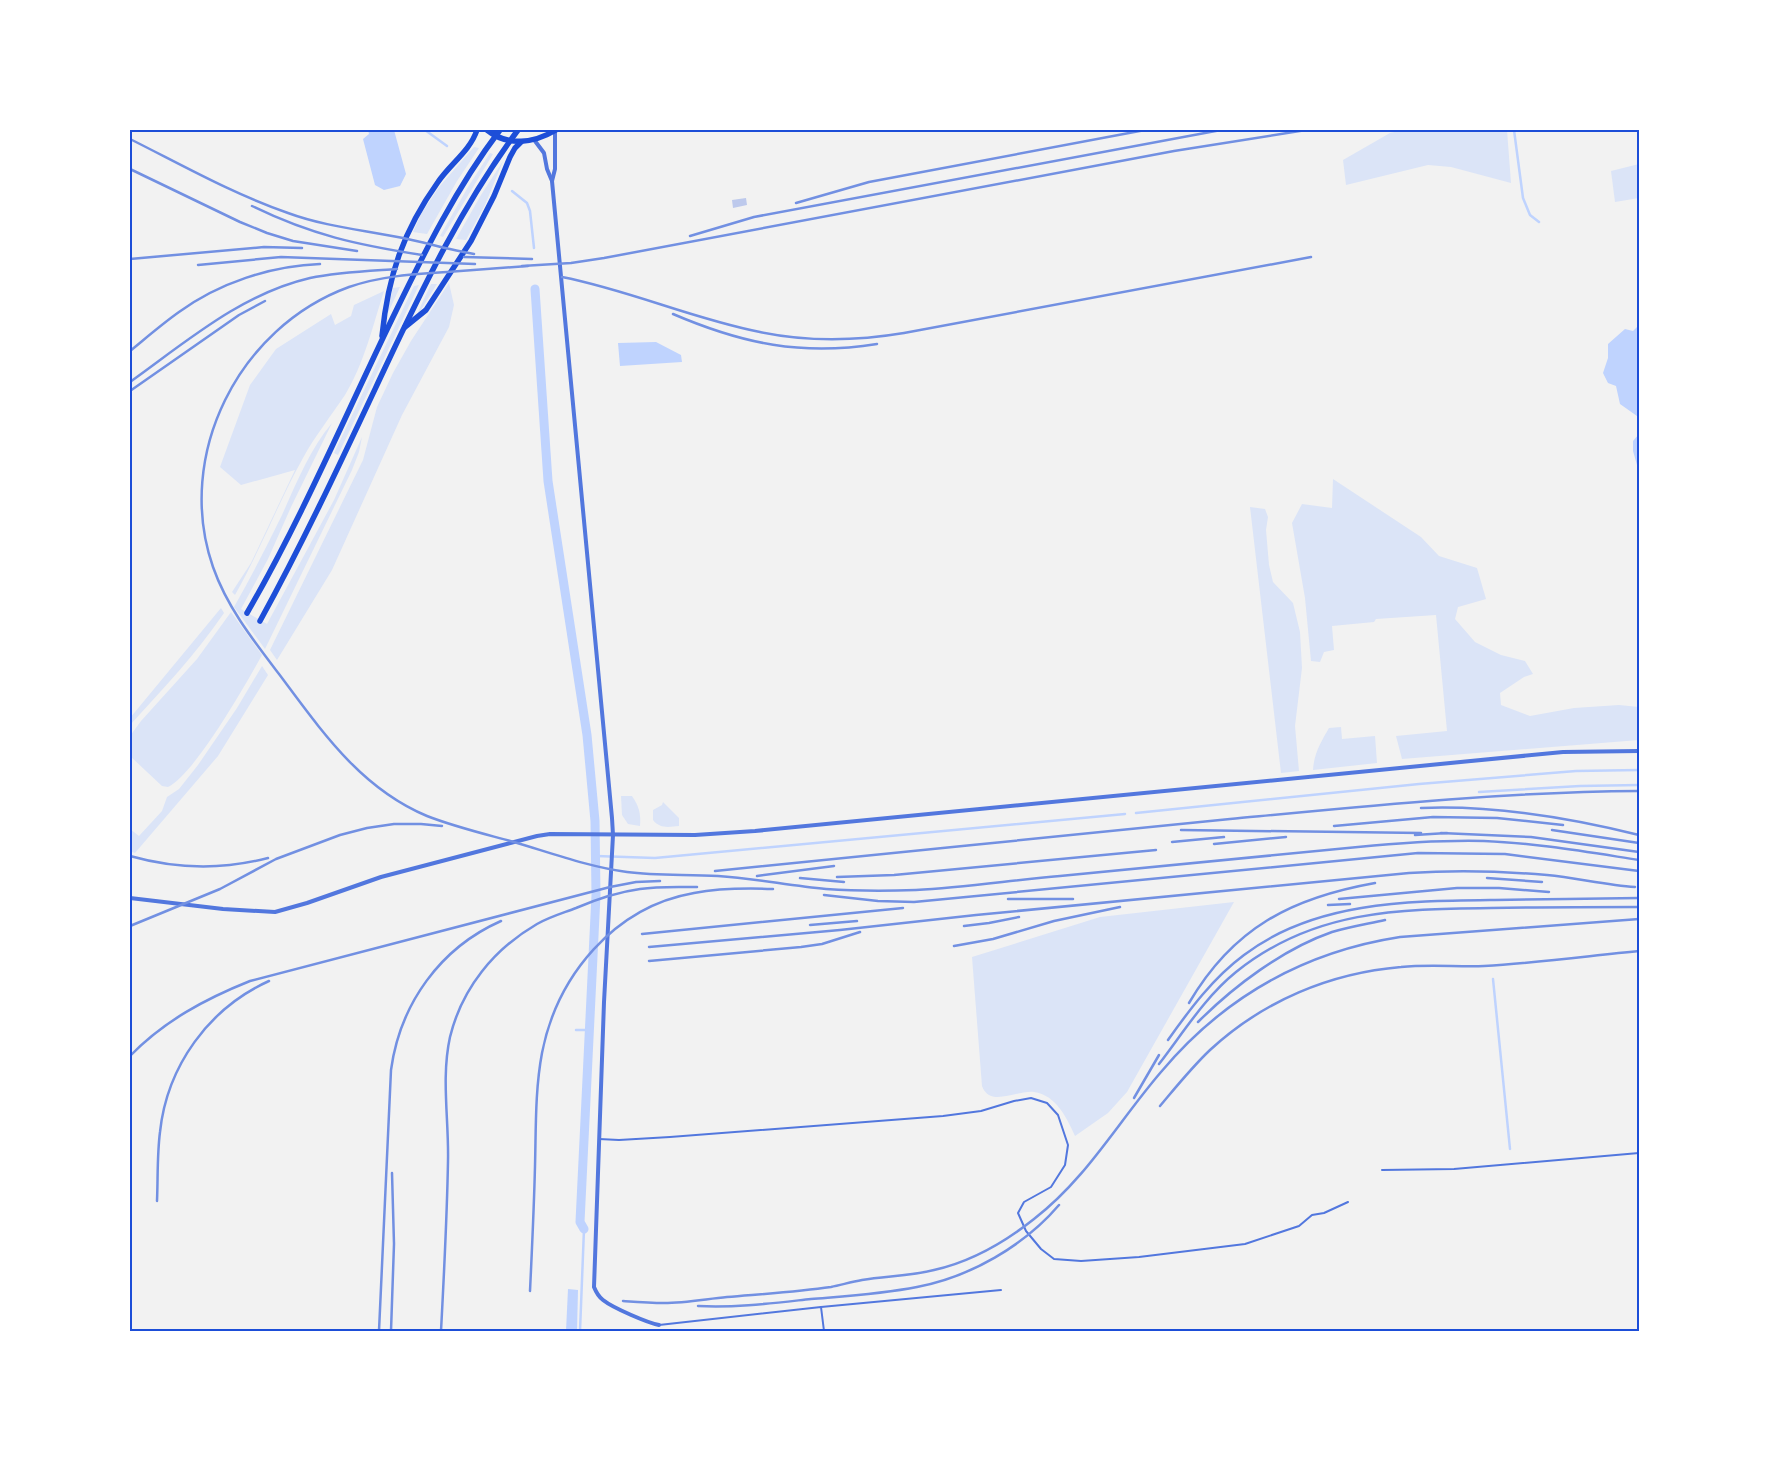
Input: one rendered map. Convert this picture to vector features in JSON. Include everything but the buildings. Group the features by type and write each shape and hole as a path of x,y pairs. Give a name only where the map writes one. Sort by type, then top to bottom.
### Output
{"highway":[{"path":"381,340 385,302 408,231 416,215 442,177 473,141 477,130"},
{"path":"487,130 500,138 521,142 535,141 556,130"},
{"path":"246,613 290,533 407,286 463,184 500,130"},
{"path":"260,621 298,551 449,238 476,192 518,130"},
{"path":"404,328 426,310 471,241 494,196 514,148 521,142"}],"street":[{"path":"552,181 555,169 556,130"},
{"path":"535,141 544,153 547,169 552,181 613,835 594,1288 602,1300 610,1305 659,1325"},
{"path":"130,898 223,909 275,912 381,877 550,834 698,835 755,831 1534,755 1587,751 1639,751"}],"lane":[{"path":"599,1138 619,1140 670,1137 943,1116 980,1111 1032,1098 1047,1103 1058,1115 1068,1145 1064,1165 1050,1188 1024,1202 1018,1212 1026,1231 1041,1249 1054,1259 1067,1261 1100,1260 1245,1244 1299,1226 1312,1215 1324,1214 1348,1202"},
{"path":"1382,1170 1454,1169 1639,1153"},
{"path":"659,1325 1001,1290"},
{"path":"821,1308 824,1331"}],"shaded area":[{"path":"1403,130 1507,130 1511,183 1451,167 1428,165 1346,185 1343,160 1390,133"},
{"path":"474,147 479,148 457,181 427,234 413,232 421,214 439,187"},
{"path":"490,153 493,154 443,237 440,236 468,187"},
{"path":"503,161 485,205 466,240 456,239 481,195"},
{"path":"1639,164 1639,198 1615,202 1611,171"},
{"path":"449,283 454,305 449,327 402,415 332,570 277,660 270,650 363,460 377,407 411,341"},
{"path":"431,284 437,284 417,314"},
{"path":"419,285 338,455 334,453 414,286"},
{"path":"400,287 388,313 387,313 393,288"},
{"path":"384,291 368,344 352,383 303,458 253,561 235,595 232,592 251,563 295,470 241,485 220,467 250,385 276,349 331,314 335,325 351,316 354,305"},
{"path":"332,423 268,559 241,609 267,624 334,500 362,437 352,470 265,649 234,607 271,538 310,455"},
{"path":"1333,479 1421,537 1439,556 1477,568 1486,599 1458,607 1455,619 1475,642 1501,655 1525,661 1533,674 1524,677 1500,693 1501,705 1530,716 1574,708 1619,705 1639,707 1639,740 1402,759 1396,736 1447,731 1436,615 1376,619 1374,622 1332,626 1334,650 1324,652 1320,662 1311,661 1305,598 1292,523 1302,504 1332,508"},
{"path":"1250,507 1265,509 1268,517 1266,530 1269,565 1273,582 1293,603 1300,632 1302,668 1295,726 1299,771 1281,773"},
{"path":"221,608 224,613 202,643 130,725 130,718"},
{"path":"231,612 262,655 219,727 192,765 179,779 168,787 162,786 130,756 130,736 141,721 197,659"},
{"path":"262,666 268,675 218,756 135,853 130,851 130,829 139,836 162,811 167,797 179,789 198,765 237,708"},
{"path":"1341,727 1342,739 1375,736 1377,763 1313,770 1316,753 1329,728"},
{"path":"621,796 632,796 639,810 640,826 628,824 622,815"},
{"path":"663,802 679,818 679,826 662,826 653,820 653,810 662,805"},
{"path":"1234,902 1127,1092 1108,1113 1075,1136 1060,1108 1055,1102 1042,1094 1027,1092 997,1097 991,1096 986,1092 982,1086 972,957 1100,917"}],"water":[{"path":"368,130 394,130 406,174 400,186 384,190 375,185 363,139 369,134"},
{"path":"1639,325 1639,433 1637,416 1620,404 1616,386 1608,383 1603,373 1608,358 1608,344 1625,329 1633,331"},
{"path":"656,342 681,355 682,362 620,366 618,343"},
{"path":"1639,434 1639,472 1633,451 1633,441"},
{"path":"568,1289 578,1290 577,1331 566,1331"}],"waterway":[{"path":"425,130 447,146"},
{"path":"1514,130 1523,198 1530,215 1539,222"},
{"path":"512,191 527,203 530,211 534,248"},
{"path":"535,289 548,481 587,735 595,821 596,895 580,1222 584,1229"},
{"path":"1136,813 1419,784 1576,771 1639,770"},
{"path":"1479,792 1580,786 1639,785"},
{"path":"596,856 655,858 1125,814"},
{"path":"1493,979 1510,1149"},
{"path":"576,1030 589,1030"},
{"path":"580,1331 584,1229"}],"railway":[{"path":"796,203 869,182 1145,130"},
{"path":"690,236 754,217 1221,130"},
{"path":"522,266 571,263 604,258 1174,151 1306,130"},
{"path":"130,139 228,188 302,218 474,254"},
{"path":"130,169 267,233 293,241 357,251"},
{"path":"252,206 294,224 335,238 422,255"},
{"path":"130,259 264,247 302,248"},
{"path":"198,265 281,257 475,264"},
{"path":"464,257 532,259"},
{"path":"562,277 612,289 710,320 760,332 796,338 850,339 904,333 1311,257"},
{"path":"130,351 179,312 194,302 228,285 264,272 301,265 320,264"},
{"path":"528,266 385,278 349,287 310,306 276,332 247,364 225,400 210,440 202,482 203,524 213,567 226,596 250,636 310,716 344,756 362,774 403,804 448,824 613,870 650,874 731,877 837,890 934,889 1283,854 1436,841 1484,841 1523,844 1639,860"},
{"path":"130,382 215,321 261,295 285,285 310,278 342,273 397,269"},
{"path":"130,391 239,315 265,301"},
{"path":"673,314 724,333 773,345 823,349 877,344"},
{"path":"715,871 1383,805 1536,794 1639,791"},
{"path":"1421,808 1504,810 1558,818 1639,835"},
{"path":"1334,826 1433,817 1497,818 1563,825"},
{"path":"130,926 220,889 276,859 340,835 394,824 442,826"},
{"path":"1181,830 1421,833"},
{"path":"1552,830 1639,843"},
{"path":"1441,833 1531,837 1639,852"},
{"path":"1415,835 1447,833"},
{"path":"1172,842 1224,837"},
{"path":"1214,844 1286,837"},
{"path":"837,877 894,875 1156,850"},
{"path":"824,895 878,901 914,902 1418,853 1505,854 1639,871"},
{"path":"130,856 182,866 234,865 268,858"},
{"path":"757,876 834,866"},
{"path":"649,947 840,930 1409,873 1461,871 1530,874 1635,887"},
{"path":"800,878 844,882"},
{"path":"1487,878 1542,882"},
{"path":"130,1056 143,1043 186,1012 217,995 250,981 610,887 636,882 660,881"},
{"path":"1189,1003 1206,977 1225,955 1245,936 1267,920 1317,898 1345,889 1375,883"},
{"path":"441,1331 448,1182 447,1052 455,1019 471,986 482,971 507,945 546,919 624,892 654,887 697,887"},
{"path":"1339,899 1457,888 1499,888 1549,892"},
{"path":"530,1291 536,1110 542,1053 561,997 576,972 594,949 615,929 639,913 665,901 714,890 773,889"},
{"path":"1168,1040 1212,984 1244,955 1272,937 1301,924 1332,914 1364,908 1429,901 1639,898"},
{"path":"1008,899 1073,899"},
{"path":"1328,905 1350,904"},
{"path":"954,946 993,939 1054,921 1120,907"},
{"path":"1159,1064 1204,1004 1236,972 1265,951 1295,936 1326,925 1390,912 1456,908 1639,907"},
{"path":"642,934 903,908"},
{"path":"964,926 1019,917"},
{"path":"623,1301 672,1303 805,1290 925,1272 961,1262 1011,1236 1053,1203 1086,1168 1145,1091 1185,1045 1211,1021 1239,1000 1268,982 1298,967 1331,954 1364,944 1400,937 1639,919"},
{"path":"1198,1022 1243,982 1295,948 1332,932 1385,920"},
{"path":"379,1331 391,1070 396,1046 403,1023 414,1001 442,963 459,946 479,932 501,921"},
{"path":"810,925 857,921"},
{"path":"649,961 801,947 822,944 860,932"},
{"path":"1160,1106 1210,1050 1252,1017 1299,992 1323,983 1375,970 1401,967 1503,965 1639,951"},
{"path":"157,1201 159,1141 164,1108 182,1062 210,1023 247,993 269,981"},
{"path":"1134,1098 1159,1055"},
{"path":"391,1331 394,1244 392,1173"},
{"path":"698,1306 755,1305 904,1289 937,1282 957,1276 995,1258 1030,1234 1059,1205"}]}
